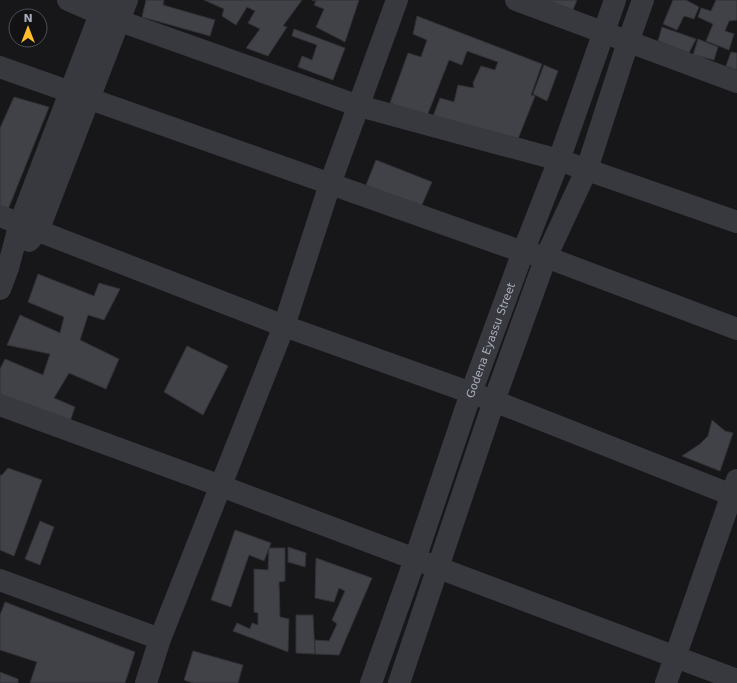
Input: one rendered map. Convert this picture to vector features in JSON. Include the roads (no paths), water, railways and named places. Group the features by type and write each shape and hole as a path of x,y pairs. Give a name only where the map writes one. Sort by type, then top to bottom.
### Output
{"street":[{"path":"68,0 108,12 359,106 559,160 737,222"},
{"path":"0,289 8,268 29,227 79,95 108,12 127,0"},
{"path":"146,683 160,639 284,326 330,184 397,0"},
{"path":"516,0 737,82"},
{"name":"Godena Eyassu Street","path":"371,683 471,393 559,160 615,0"},
{"path":"399,683 494,401 546,256 587,169 643,0"},
{"path":"0,67 523,252 546,256 737,330"},
{"path":"0,216 284,326 494,401 735,491 666,683"},
{"path":"0,405 221,486 737,680"},
{"path":"0,580 160,639"}]}
